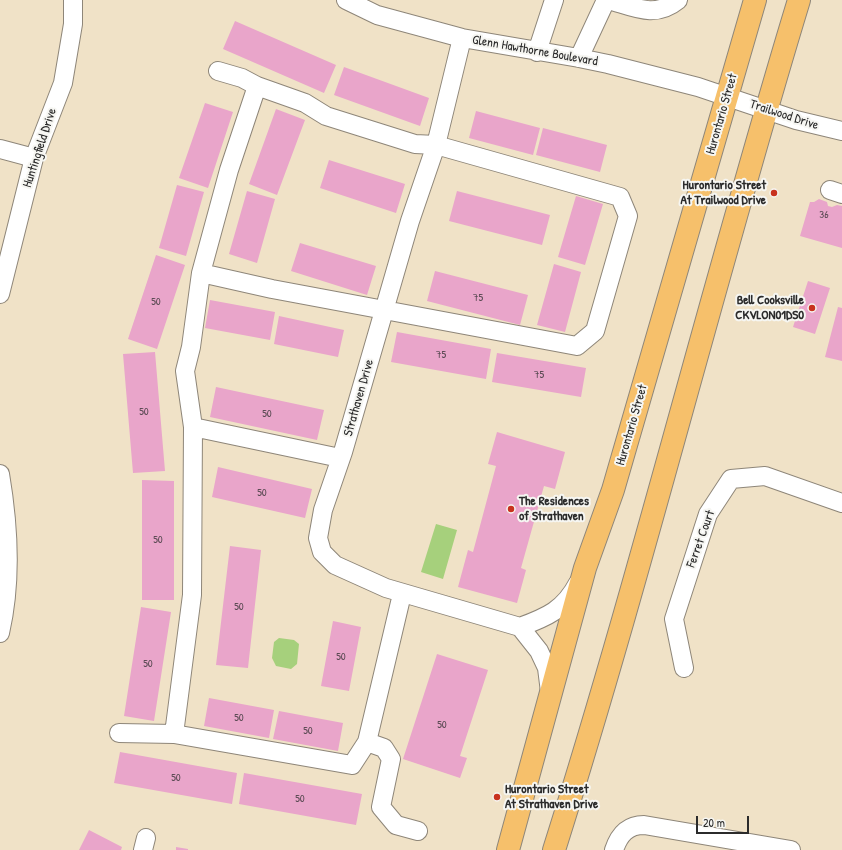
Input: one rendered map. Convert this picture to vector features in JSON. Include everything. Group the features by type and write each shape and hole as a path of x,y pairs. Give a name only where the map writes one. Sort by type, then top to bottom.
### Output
{"main road":[{"name":"Hurontario Street","path":"508,850 585,568 615,482 755,0"},
{"path":"554,850 666,472 766,110 800,0"}],"street":[{"name":"Huntingfield Drive","path":"0,294 34,158 63,83 73,24 74,0"},
{"name":"Glenn Hawthorne Boulevard","path":"346,0 377,15 462,38 579,58 698,87 727,96"},
{"path":"537,52 554,0"},
{"path":"579,58 608,0 651,12 665,8 678,0"},
{"name":"Strathaven Drive","path":"462,38 436,145 410,221 319,528 318,538 322,552 335,565 402,594 520,627"},
{"path":"201,273 272,289 384,311 577,346 595,331 628,216 620,196 436,145 414,144 326,116 305,103 257,86 242,78 218,71"},
{"path":"174,734 192,594 193,427 184,371 191,347 201,273 229,170 257,86"},
{"name":"Trailwood Drive","path":"727,96 796,120 842,131"},
{"path":"0,149 34,158"},
{"path":"193,427 340,458"},
{"path":"0,474 6,508 8,578 4,614 0,633"},
{"name":"Ferret Court","path":"684,668 674,619 708,514 732,479 765,476 842,503"},
{"path":"551,694 547,668 539,651 520,627 552,613 570,598 585,568"},
{"path":"119,733 174,734 352,765 367,742 402,594"},
{"path":"367,742 384,748 391,759 381,807 396,825 418,831"},
{"path":"614,850 618,838 625,831 634,826 644,825 791,850"}],"green space":[{"path":"436,524 457,530 443,579 421,572"},
{"path":"279,638 294,640 299,644 297,664 291,669 276,666 272,658 274,642"}],"building":[{"path":"235,21 336,65 324,93 223,49"},
{"path":"344,67 429,98 420,126 334,95"},
{"path":"205,103 233,112 208,188 179,178"},
{"path":"276,109 305,120 277,195 249,184"},
{"path":"476,111 540,128 533,155 469,138"},
{"path":"543,128 607,145 600,172 536,155"},
{"path":"329,160 405,184 396,213 320,188"},
{"path":"177,185 204,192 186,256 159,248"},
{"path":"247,191 275,199 257,263 229,254"},
{"path":"457,191 550,215 542,245 449,221"},
{"path":"576,196 603,204 585,265 558,257"},
{"path":"819,199 827,202 828,206 842,206 842,248 800,236 810,202 814,202"},
{"path":"300,243 376,266 367,295 291,271"},
{"path":"156,255 185,265 157,349 128,339"},
{"path":"554,264 581,272 565,332 537,325"},
{"path":"435,271 528,295 520,325 427,301"},
{"name":"Bell Cooksville CKVLON01DS0","path":"808,281 830,288 815,334 793,327"},
{"path":"210,300 275,312 270,340 205,328"},
{"path":"838,307 842,308 842,361 825,357"},
{"path":"279,316 344,330 338,357 274,344"},
{"path":"397,332 491,349 486,379 391,362"},
{"path":"155,352 165,471 133,473 123,354"},
{"path":"497,353 586,368 581,397 492,382"},
{"path":"216,387 324,410 317,440 210,417"},
{"name":"The Residences of Strathaven","path":"497,432 565,452 555,489 544,486 521,568 526,570 517,603 458,587 468,550 473,552 496,466 488,464"},
{"path":"218,467 312,489 305,518 212,497"},
{"path":"142,480 174,481 174,600 142,600"},
{"path":"230,546 261,550 248,668 216,665"},
{"path":"141,607 171,612 154,721 124,716"},
{"path":"333,621 361,627 349,691 321,686"},
{"path":"437,654 488,670 460,756 467,758 460,778 403,759"},
{"path":"209,698 274,710 269,738 204,726"},
{"path":"279,711 343,723 338,751 273,739"},
{"path":"120,752 237,773 232,804 114,783"},
{"path":"244,773 362,794 356,825 239,804"},
{"path":"89,830 122,847 121,850 79,850"},
{"path":"176,847 188,849 188,850 176,850"}],"place":[{"name":"Hurontario Street At Trailwood Drive","path":"774,193"},
{"name":"Bell Cooksville CKVLON01DS0","path":"812,308"},
{"name":"The Residences of Strathaven","path":"511,509"},
{"name":"Hurontario Street At Strathaven Drive","path":"497,797"}]}
